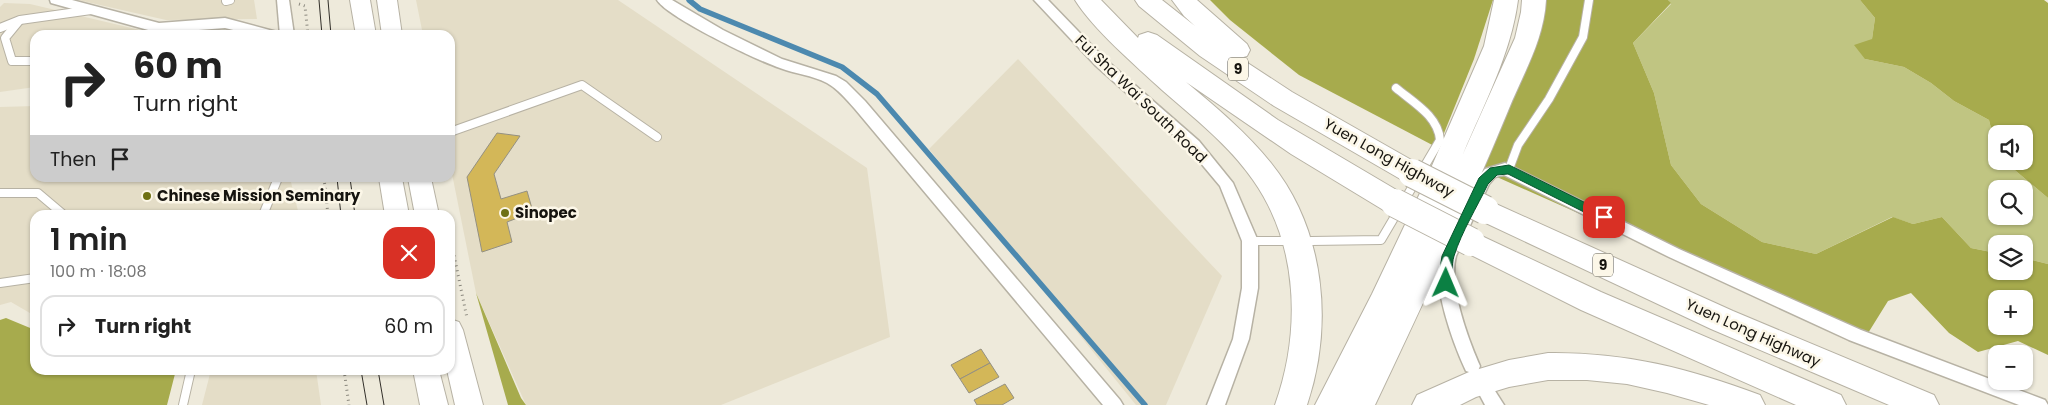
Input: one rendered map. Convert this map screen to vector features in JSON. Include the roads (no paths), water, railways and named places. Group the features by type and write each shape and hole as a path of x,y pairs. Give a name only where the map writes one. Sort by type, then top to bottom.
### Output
{"highway":[{"path":"1087,0 1130,46 1239,143 1278,194 1295,228 1305,277 1307,318 1304,357 1290,405"},
{"name":"9","path":"1103,0 1147,40 1264,124 1322,161 1395,203 1591,302 1830,405"},
{"name":"Yuen Long Highway","path":"1147,0 1209,50 1283,99 1337,128 1412,173 1485,210 1722,320 1923,405"},
{"path":"1184,0 1224,39 1337,128"},
{"path":"1332,405 1395,281 1450,157 1499,39 1506,0"},
{"path":"1359,405 1445,226 1486,134 1531,28 1534,0"},
{"path":"1428,405 1476,382 1527,368 1580,365 1654,375 1698,387 1749,405"}],"main road":[{"path":"360,0 365,30"},
{"path":"387,0 391,30"},
{"path":"392,182 396,210"},
{"path":"421,182 426,210"},
{"path":"455,350 469,405"},
{"path":"427,375 434,405"}],"street":[{"path":"56,0 159,28 225,23 252,30"},
{"path":"283,0 286,30"},
{"path":"663,0 690,20 778,62 795,69 823,76 838,83 860,105 1114,405"},
{"name":"Fui Sha Wai South Road","path":"1040,0 1102,63 1194,145 1226,182 1250,241 1250,288 1241,340 1216,405"},
{"path":"1472,366 1461,338 1446,283 1445,267 1448,256 1483,181 1494,171 1509,169 1674,253 1855,335 2038,405"},
{"path":"1484,388 1495,405"}],"lane":[{"path":"1509,169 1518,144 1549,99 1583,37 1589,0"},
{"path":"0,28 20,20 93,10"},
{"path":"20,20 5,38 12,61 30,61"},
{"path":"455,130 582,85 657,137"},
{"path":"1310,242 1381,240 1440,140 1439,129 1432,118 1396,88"},
{"path":"265,210 275,182"},
{"path":"0,193 38,193 58,210"},
{"path":"1250,241 1288,241"},
{"path":"0,283 30,279"},
{"path":"183,405 191,375"}],"waterway":[{"path":"689,0 700,9 842,67 877,94 1145,405"}],"tram line":[{"path":"319,0 322,30"},
{"path":"328,0 331,30"},
{"path":"337,182 340,210"},
{"path":"351,182 354,210"},
{"path":"362,375 367,405"},
{"path":"379,375 384,405"}],"place":[{"name":"Chinese Mission Seminary","path":"147,196"},
{"name":"Sinopec","path":"505,213"}]}
